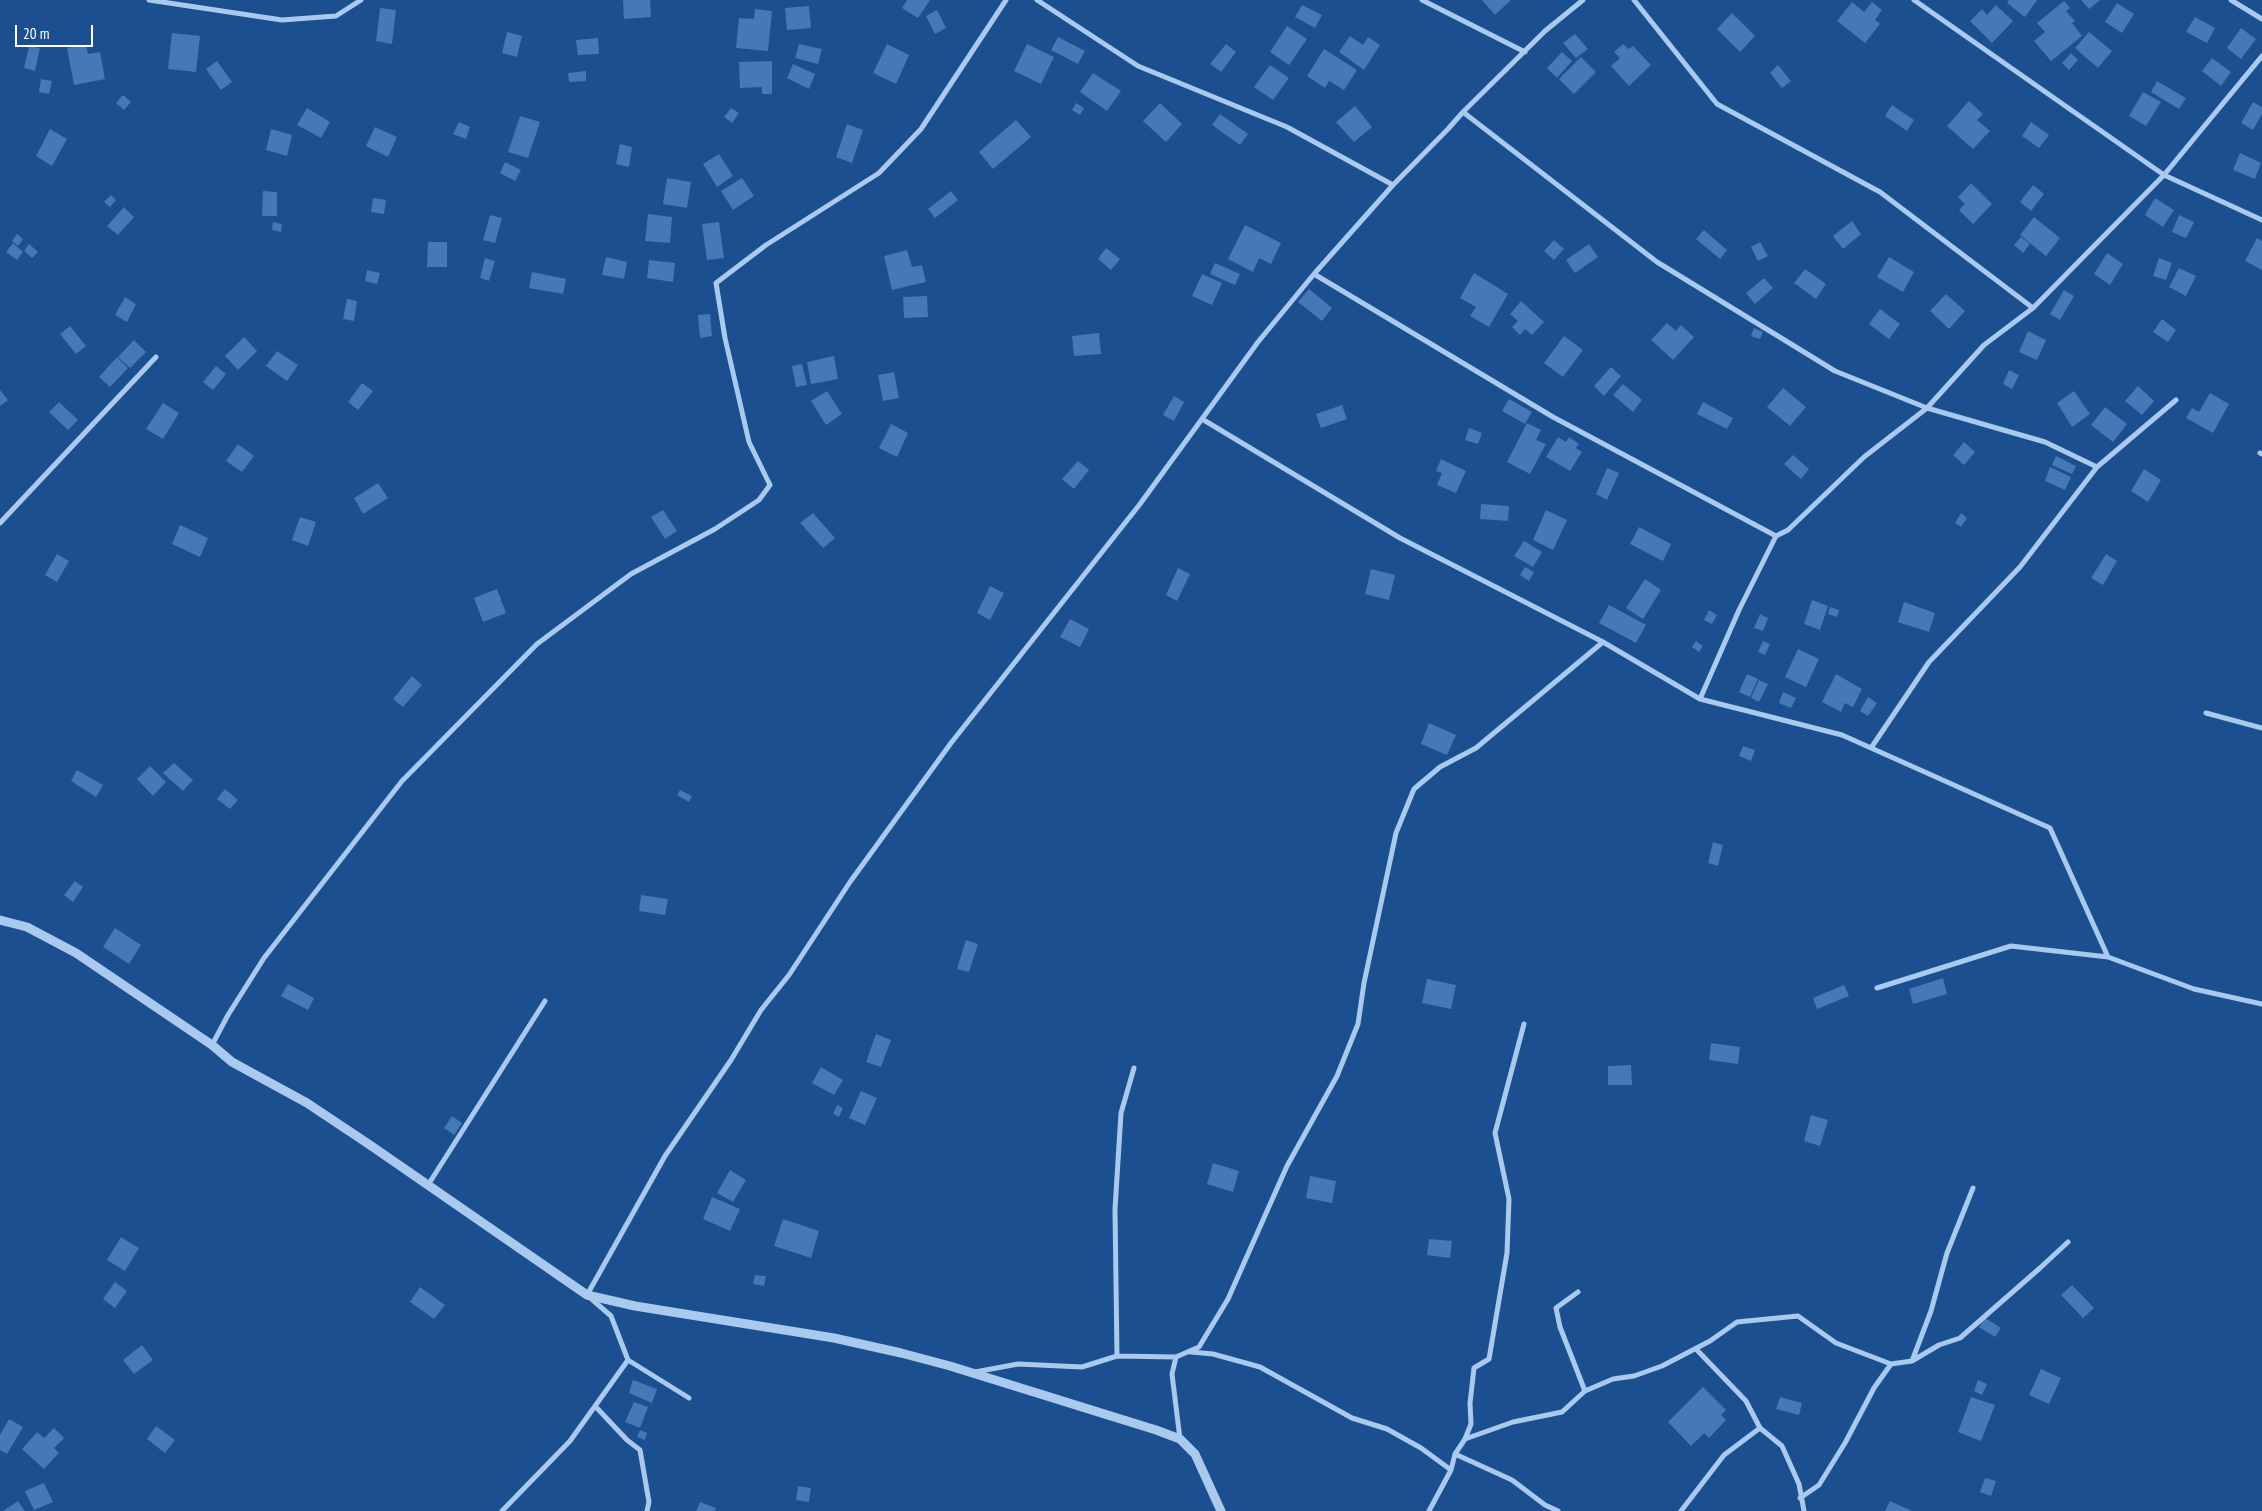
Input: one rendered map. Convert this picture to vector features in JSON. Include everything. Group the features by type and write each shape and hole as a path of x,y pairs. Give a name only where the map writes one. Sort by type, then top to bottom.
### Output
{"street":[{"path":"149,0 169,1 282,20 336,16 361,0"},
{"path":"212,1045 228,1015 264,958 402,781 537,644 631,574 715,529 759,500 770,485 749,442 725,338 716,284 766,246 880,173 921,129 1006,0"},
{"path":"1037,0 1138,66 1287,127 1393,185"},
{"path":"1422,0 1525,52"},
{"path":"587,1295 666,1156 731,1060 761,1010 789,975 850,882 951,743 1134,512 1258,342 1314,274 1393,185 1545,31 1583,0"},
{"path":"1634,0 1717,104 1880,192 2033,308"},
{"path":"1914,0 2164,175 2262,220"},
{"path":"2231,0 2262,19"},
{"path":"1700,699 1739,610 1776,536 1788,530 1864,457 1927,408 1984,345 2033,308 2164,175 2262,56"},
{"path":"1463,112 1657,262 1835,371 1927,408 2044,442 2097,467"},
{"path":"1314,274 1553,417 1776,536"},
{"path":"0,523 156,357"},
{"path":"1871,748 1929,662 2020,567 2097,467 2176,400"},
{"path":"1202,419 1400,538 1603,642 1700,699 1842,735 2050,828 2108,957"},
{"path":"969,1373 1018,1364 1082,1366 1117,1356 1176,1357 1199,1347 1228,1300 1287,1166 1337,1076 1358,1024 1364,983 1396,833 1414,789 1440,767 1476,748 1603,642"},
{"path":"2206,713 2262,728"},
{"path":"0,920 27,927 76,953 212,1045 232,1062 306,1103 587,1295 611,1316 628,1360 689,1398"},
{"path":"1877,988 2011,946 2108,957 2194,989 2262,1004"},
{"path":"428,1185 545,1001"},
{"path":"1429,1511 1451,1470 1455,1454 1465,1440 1471,1424 1470,1403 1474,1368 1489,1359 1507,1253 1508,1199 1495,1133 1524,1024"},
{"path":"1117,1356 1115,1209 1121,1113 1134,1068"},
{"path":"1912,1361 1932,1311 1947,1253 1973,1188"},
{"path":"1465,1440 1513,1422 1562,1412 1585,1391 1613,1378 1634,1376 1662,1366 1696,1349 1737,1322 1798,1316 1836,1343 1891,1364 1912,1361 1939,1345 1960,1338 2068,1242"},
{"path":"1578,1292 1556,1308 1560,1327 1585,1391"},
{"path":"587,1295 635,1306 834,1338 950,1366 1113,1416 1180,1439 1195,1454 1221,1511"},
{"path":"1696,1349 1746,1401 1760,1428 1782,1446 1797,1479 1804,1511"},
{"path":"1190,1352 1213,1354 1260,1367 1352,1418 1387,1429 1421,1448 1451,1470"},
{"path":"1176,1357 1172,1374 1180,1439"},
{"path":"502,1511 570,1441 628,1360"},
{"path":"1800,1498 1819,1485 1845,1443 1874,1388 1891,1364"},
{"path":"595,1406 627,1440 640,1450 649,1502 647,1511"},
{"path":"1681,1511 1724,1455 1760,1428"},
{"path":"1455,1454 1512,1480 1558,1511"}],"building":[{"path":"623,0 650,0 651,17 624,19"},
{"path":"907,0 930,0 918,18 902,8"},
{"path":"1482,0 1511,0 1495,15"},
{"path":"2009,0 2037,0 2025,17 2007,3"},
{"path":"2081,0 2100,0 2089,9"},
{"path":"2064,1 2070,8 2066,11 2075,21 2072,23 2082,36 2051,61 2034,41 2045,32 2037,23"},
{"path":"1852,2 1864,12 1872,2 1882,10 1875,20 1880,24 1865,43 1837,21"},
{"path":"2117,3 2134,14 2122,33 2105,22"},
{"path":"1302,5 1322,15 1315,28 1295,17"},
{"path":"1996,5 2013,21 1992,43 1970,21 1982,9 1987,15"},
{"path":"809,6 811,28 787,30 785,8"},
{"path":"380,8 396,10 392,44 376,41"},
{"path":"755,9 772,11 768,51 736,48 739,18 754,19"},
{"path":"937,10 946,28 935,34 926,16"},
{"path":"1732,13 1755,36 1740,52 1717,29"},
{"path":"2195,17 2215,28 2207,43 2186,32"},
{"path":"1287,26 1307,39 1289,65 1270,52"},
{"path":"2241,28 2256,39 2241,59 2227,48"},
{"path":"507,32 522,36 517,57 502,53"},
{"path":"2089,32 2112,51 2098,68 2075,48"},
{"path":"172,33 200,36 196,72 168,69"},
{"path":"1575,34 1588,49 1576,58 1563,43"},
{"path":"1350,36 1363,45 1368,37 1380,45 1364,70 1339,52"},
{"path":"1058,37 1085,51 1078,64 1051,50"},
{"path":"598,38 599,54 578,55 576,40"},
{"path":"799,44 822,49 818,64 795,58"},
{"path":"887,44 909,55 896,84 873,73"},
{"path":"1027,44 1054,57 1041,84 1014,71"},
{"path":"1226,44 1236,52 1221,72 1210,64"},
{"path":"1623,44 1629,49 1633,46 1651,65 1629,86 1611,66 1620,58 1614,52"},
{"path":"86,45 88,54 100,52 105,79 74,85 67,48"},
{"path":"29,46 40,48 35,71 24,68"},
{"path":"1324,49 1357,70 1344,90 1329,81 1325,88 1307,76"},
{"path":"1562,52 1572,61 1557,78 1547,68"},
{"path":"2071,53 2078,60 2069,70 2062,63"},
{"path":"1581,57 1596,72 1574,94 1559,79"},
{"path":"2212,58 2231,72 2221,86 2202,71"},
{"path":"217,61 232,82 221,90 206,69"},
{"path":"772,61 772,94 762,94 762,87 740,88 739,62"},
{"path":"793,64 815,74 809,89 787,78"},
{"path":"1270,65 1289,78 1273,100 1254,87"},
{"path":"1778,65 1791,81 1782,88 1770,73"},
{"path":"586,71 586,81 569,82 568,73"},
{"path":"1093,73 1121,91 1107,111 1080,92"},
{"path":"41,79 52,81 49,94 39,92"},
{"path":"2157,81 2186,98 2179,109 2151,92"},
{"path":"2143,92 2161,102 2146,126 2129,116"},
{"path":"123,95 131,102 124,110 116,103"},
{"path":"1969,101 1983,114 1977,120 1990,131 1973,149 1947,126"},
{"path":"2253,102 2262,107 2262,114 2253,130 2241,123"},
{"path":"1076,103 1084,108 1080,115 1072,110"},
{"path":"1160,103 1182,124 1166,142 1143,121"},
{"path":"1892,105 1914,120 1907,131 1885,116"},
{"path":"1355,106 1372,127 1354,142 1336,122"},
{"path":"307,108 330,122 321,138 297,125"},
{"path":"731,108 739,113 732,123 724,117"},
{"path":"1220,114 1248,134 1240,145 1212,125"},
{"path":"520,116 540,122 528,158 508,152"},
{"path":"1016,120 1031,137 993,169 979,152"},
{"path":"459,122 470,127 466,139 453,134"},
{"path":"2031,122 2049,135 2039,148 2022,136"},
{"path":"847,124 863,130 852,163 836,157"},
{"path":"375,127 397,137 388,157 366,146"},
{"path":"50,129 67,139 52,166 36,156"},
{"path":"271,129 292,135 287,156 266,150"},
{"path":"620,144 632,147 629,167 616,164"},
{"path":"2240,153 2261,163 2255,179 2233,170"},
{"path":"719,154 733,176 717,187 703,164"},
{"path":"505,162 521,170 515,181 500,173"},
{"path":"667,178 691,182 687,208 663,204"},
{"path":"742,178 754,196 733,210 721,191"},
{"path":"1971,183 1992,204 1973,224 1959,210 1965,204 1958,197"},
{"path":"2033,185 2044,194 2031,211 2020,202"},
{"path":"263,191 277,192 277,216 262,216"},
{"path":"951,191 958,200 935,218 928,209"},
{"path":"111,195 116,200 110,207 104,202"},
{"path":"373,198 386,200 384,214 371,212"},
{"path":"2155,198 2174,210 2163,227 2145,215"},
{"path":"124,207 134,217 118,235 107,226"},
{"path":"648,214 672,217 670,243 645,241"},
{"path":"490,215 502,218 495,243 483,240"},
{"path":"2179,215 2194,222 2186,238 2172,232"},
{"path":"2034,217 2060,238 2046,256 2020,235"},
{"path":"1852,221 1861,234 1843,249 1833,236"},
{"path":"273,222 282,224 281,232 272,230"},
{"path":"719,222 724,258 707,260 702,224"},
{"path":"1245,225 1281,243 1271,264 1259,258 1253,272 1228,259"},
{"path":"1704,230 1727,250 1720,259 1696,239"},
{"path":"17,234 23,239 18,246 12,241"},
{"path":"2021,237 2030,244 2023,253 2014,245"},
{"path":"2257,238 2262,241 2262,270 2245,261"},
{"path":"1554,240 1564,249 1554,260 1544,251"},
{"path":"428,242 447,242 447,267 427,267"},
{"path":"1760,242 1768,256 1758,261 1751,247"},
{"path":"13,243 23,252 17,260 6,252"},
{"path":"29,244 38,252 32,258 24,251"},
{"path":"1589,244 1598,257 1575,273 1566,260"},
{"path":"1106,248 1120,259 1111,270 1098,259"},
{"path":"907,250 912,267 922,265 926,282 892,290 884,256"},
{"path":"2107,253 2123,264 2110,285 2094,274"},
{"path":"606,257 627,262 624,279 602,275"},
{"path":"1889,257 1914,272 1903,292 1877,277"},
{"path":"485,258 495,261 489,281 480,278"},
{"path":"2159,258 2172,263 2166,280 2153,276"},
{"path":"649,260 675,263 673,282 647,278"},
{"path":"1215,263 1240,274 1235,285 1210,274"},
{"path":"2179,268 2196,276 2186,296 2169,287"},
{"path":"1805,269 1826,284 1816,299 1794,283"},
{"path":"367,270 380,273 377,284 365,281"},
{"path":"532,272 566,279 563,294 529,288"},
{"path":"1474,273 1508,294 1489,327 1470,316 1476,307 1460,298"},
{"path":"1202,274 1222,283 1212,305 1192,296"},
{"path":"1764,278 1773,288 1755,304 1746,293"},
{"path":"1309,289 1332,308 1322,321 1298,302"},
{"path":"2064,290 2074,296 2060,320 2050,314"},
{"path":"1946,294 1965,311 1949,329 1930,311"},
{"path":"927,296 928,317 904,318 903,297"},
{"path":"125,297 136,304 127,322 115,315"},
{"path":"347,299 357,301 354,321 343,319"},
{"path":"1521,301 1544,322 1532,335 1525,329 1520,335 1512,327 1518,321 1510,314"},
{"path":"1880,309 1900,324 1889,339 1869,324"},
{"path":"710,314 712,336 700,338 698,315"},
{"path":"2162,319 2176,330 2168,342 2153,332"},
{"path":"1667,323 1676,331 1681,325 1694,337 1673,360 1651,340"},
{"path":"70,326 86,346 76,354 60,334"},
{"path":"1754,328 1763,332 1760,339 1751,336"},
{"path":"2028,331 2046,340 2037,360 2019,352"},
{"path":"1099,333 1101,354 1074,356 1072,336"},
{"path":"1564,336 1583,350 1563,377 1544,363"},
{"path":"244,337 257,351 238,370 225,356"},
{"path":"134,340 146,352 130,368 118,357"},
{"path":"277,351 298,365 287,381 266,366"},
{"path":"834,356 838,379 811,384 807,362"},
{"path":"117,357 128,368 110,387 99,377"},
{"path":"802,364 807,385 796,387 792,366"},
{"path":"216,366 226,374 213,390 203,382"},
{"path":"1611,367 1621,376 1604,396 1594,386"},
{"path":"2009,370 2019,375 2012,389 2003,384"},
{"path":"894,372 899,398 883,401 878,375"},
{"path":"362,383 373,391 358,410 348,402"},
{"path":"1623,384 1642,400 1633,412 1613,395"},
{"path":"2138,386 2154,401 2142,415 2125,401"},
{"path":"1783,388 1806,407 1790,426 1767,407"},
{"path":"0,390 8,400 0,406"},
{"path":"827,391 842,414 826,425 811,401"},
{"path":"2074,391 2090,414 2072,427 2057,403"},
{"path":"2210,393 2229,404 2213,433 2186,418 2192,408 2199,412"},
{"path":"1174,396 1184,402 1174,421 1163,415"},
{"path":"1509,399 1532,412 1525,424 1502,411"},
{"path":"59,402 78,420 68,430 49,412"},
{"path":"1703,402 1733,418 1727,429 1697,414"},
{"path":"163,403 179,413 163,439 146,429"},
{"path":"1342,405 1347,419 1321,428 1316,414"},
{"path":"2105,407 2127,424 2113,442 2091,425"},
{"path":"1527,423 1541,430 1536,440 1546,444 1530,474 1507,462"},
{"path":"891,424 908,433 897,457 879,448"},
{"path":"1469,428 1482,433 1478,444 1465,440"},
{"path":"1558,437 1566,442 1569,437 1579,444 1576,448 1582,452 1570,471 1546,457"},
{"path":"1964,442 1975,452 1964,465 1953,455"},
{"path":"238,444 254,456 242,472 226,461"},
{"path":"1793,455 1809,469 1801,479 1784,464"},
{"path":"2056,456 2076,466 2072,474 2052,465"},
{"path":"1441,459 1466,471 1456,493 1437,485 1442,473 1436,471"},
{"path":"1078,461 1089,470 1074,489 1062,479"},
{"path":"2050,467 2071,477 2065,490 2045,481"},
{"path":"1607,468 1619,473 1607,500 1596,494"},
{"path":"2144,469 2161,480 2148,502 2131,491"},
{"path":"378,483 388,498 363,514 354,498"},
{"path":"1481,504 1509,506 1508,521 1480,519"},
{"path":"663,510 677,531 665,539 651,517"},
{"path":"1546,510 1567,520 1553,550 1533,540"},
{"path":"813,513 835,538 823,548 800,523"},
{"path":"1961,513 1967,518 1961,527 1955,523"},
{"path":"300,517 316,522 308,546 292,540"},
{"path":"180,525 208,538 200,557 172,544"},
{"path":"1639,527 1671,544 1663,561 1630,544"},
{"path":"1524,541 1542,552 1533,567 1514,556"},
{"path":"57,554 69,561 57,582 45,575"},
{"path":"2106,554 2117,561 2103,585 2091,578"},
{"path":"1525,567 1534,572 1529,581 1520,575"},
{"path":"1178,568 1190,574 1177,601 1166,595"},
{"path":"1371,569 1395,575 1389,600 1365,594"},
{"path":"1645,579 1661,590 1643,619 1626,608"},
{"path":"990,586 1004,593 990,620 977,613"},
{"path":"497,589 506,613 483,622 474,598"},
{"path":"1812,600 1828,606 1820,630 1804,624"},
{"path":"1904,602 1935,613 1929,632 1898,622"},
{"path":"1609,605 1646,625 1636,643 1599,623"},
{"path":"1830,607 1839,610 1837,617 1828,614"},
{"path":"1709,610 1717,615 1712,624 1704,620"},
{"path":"1760,614 1768,618 1763,631 1754,628"},
{"path":"1070,619 1089,629 1080,647 1060,637"},
{"path":"1696,641 1703,646 1699,652 1692,647"},
{"path":"1763,641 1770,644 1765,655 1758,652"},
{"path":"1798,649 1819,659 1806,687 1785,677"},
{"path":"1747,674 1758,679 1750,697 1739,692"},
{"path":"1836,674 1862,689 1853,707 1845,703 1841,712 1822,702"},
{"path":"412,676 422,685 403,707 393,699"},
{"path":"1759,680 1768,684 1759,702 1751,698"},
{"path":"1783,692 1796,698 1791,708 1779,703"},
{"path":"1868,697 1877,703 1868,716 1860,711"},
{"path":"1429,723 1456,735 1447,755 1421,744"},
{"path":"1743,746 1755,750 1751,761 1739,756"},
{"path":"174,763 193,780 183,791 163,773"},
{"path":"150,766 166,782 153,796 137,779"},
{"path":"77,770 103,785 96,797 71,781"},
{"path":"225,789 238,800 230,809 217,799"},
{"path":"680,790 692,796 689,802 677,795"},
{"path":"1713,842 1723,845 1718,866 1708,863"},
{"path":"75,881 83,887 73,902 64,895"},
{"path":"641,895 668,899 665,915 639,911"},
{"path":"115,928 141,945 129,964 103,947"},
{"path":"966,940 978,944 969,972 957,969"},
{"path":"1943,978 1947,994 1913,1004 1909,989"},
{"path":"1427,979 1456,985 1451,1009 1422,1003"},
{"path":"288,984 314,998 308,1010 281,996"},
{"path":"1844,985 1849,996 1817,1009 1813,998"},
{"path":"876,1034 891,1040 881,1067 866,1062"},
{"path":"1711,1043 1740,1047 1738,1064 1709,1060"},
{"path":"1631,1065 1632,1085 1608,1085 1608,1066"},
{"path":"821,1067 843,1080 834,1095 812,1083"},
{"path":"861,1091 877,1098 865,1125 849,1118"},
{"path":"837,1105 843,1108 839,1117 833,1114"},
{"path":"1811,1115 1828,1120 1820,1146 1804,1141"},
{"path":"452,1116 462,1123 454,1135 444,1128"},
{"path":"1213,1163 1239,1171 1233,1192 1207,1184"},
{"path":"730,1170 746,1180 733,1202 717,1193"},
{"path":"1310,1176 1336,1181 1332,1203 1306,1198"},
{"path":"712,1197 740,1209 730,1231 703,1219"},
{"path":"783,1219 819,1231 811,1258 774,1246"},
{"path":"121,1237 139,1248 125,1271 107,1260"},
{"path":"1429,1239 1452,1241 1450,1258 1427,1255"},
{"path":"755,1275 766,1276 764,1286 753,1284"},
{"path":"115,1282 127,1291 115,1308 103,1299"},
{"path":"2072,1285 2094,1308 2083,1318 2061,1295"},
{"path":"420,1287 445,1305 434,1319 410,1302"},
{"path":"1985,1318 2001,1328 1995,1337 1979,1327"},
{"path":"142,1345 153,1360 134,1374 123,1360"},
{"path":"2041,1369 2061,1378 2049,1404 2029,1395"},
{"path":"633,1380 657,1389 652,1403 629,1393"},
{"path":"1978,1380 1987,1384 1982,1395 1974,1391"},
{"path":"1703,1387 1726,1410 1721,1415 1726,1420 1709,1438 1704,1433 1691,1446 1668,1422"},
{"path":"1780,1397 1802,1403 1799,1415 1776,1409"},
{"path":"1971,1397 1995,1405 1981,1441 1958,1432"},
{"path":"634,1402 648,1407 640,1428 625,1422"},
{"path":"9,1419 23,1427 7,1454 0,1450 0,1435"},
{"path":"156,1426 175,1440 165,1453 147,1439"},
{"path":"54,1428 64,1438 54,1448 59,1453 44,1469 22,1449 37,1432 44,1438"},
{"path":"640,1430 647,1433 645,1440 637,1437"},
{"path":"1985,1478 1996,1481 1991,1496 1980,1492"},
{"path":"44,1483 53,1502 34,1510 25,1491"},
{"path":"798,1486 811,1488 809,1502 796,1500"},
{"path":"18,1501 25,1511 3,1511"},
{"path":"1890,1501 1912,1511 1885,1511"},
{"path":"700,1502 716,1508 715,1511 696,1511"}]}
